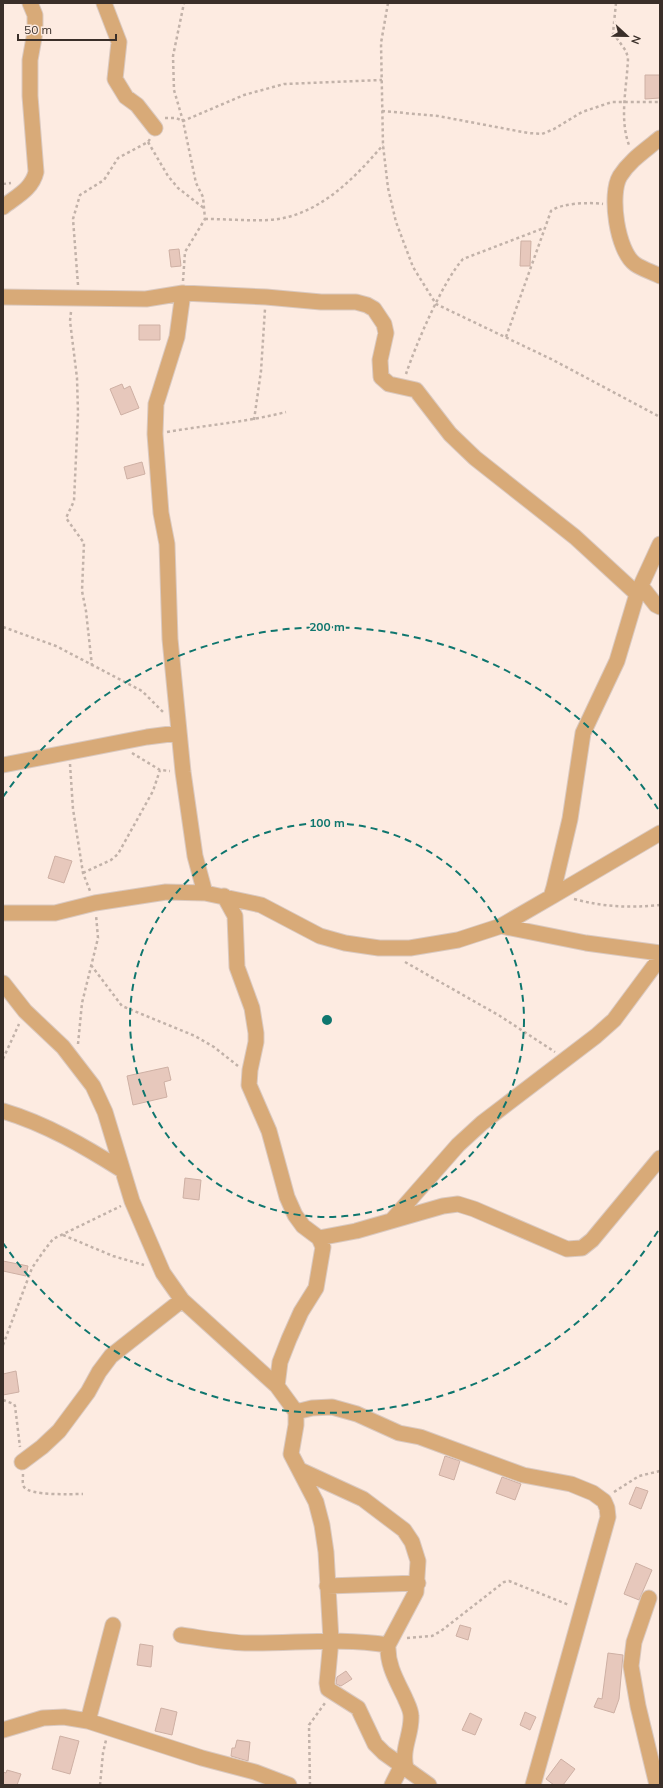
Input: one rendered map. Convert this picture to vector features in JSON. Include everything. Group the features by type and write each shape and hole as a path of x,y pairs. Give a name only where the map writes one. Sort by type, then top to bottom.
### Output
{"street":[{"path":"3,207 28,189 34,182 36,172 30,96 30,60 35,32 35,15 30,3"},
{"path":"104,3 119,42 115,79 126,97 137,105 155,128"},
{"path":"660,138 635,158 620,177 615,187 619,237 624,250 634,264 660,276"},
{"path":"183,293 177,337 156,404 155,434 161,513 166,544 170,638 178,731 195,856 205,892"},
{"path":"3,296 146,299 183,293 266,297 321,302 356,302 367,305 374,309 381,317 386,333 380,360 381,377 389,384 416,390 423,397 450,434 475,458 660,607"},
{"path":"554,895 570,819 582,733 617,661 639,590 660,544"},
{"path":"3,766 178,731"},
{"path":"3,914 55,913 95,903 166,892 205,892 261,905 320,936 345,943 380,948 410,948 458,940 501,926 660,833"},
{"path":"224,896 235,916 237,967 252,1008 256,1033 255,1050 249,1085 269,1131 287,1197 295,1215 303,1226 319,1238 323,1247 319,1278 316,1288 301,1312 286,1345 280,1362 277,1386"},
{"path":"501,926 586,943 660,953"},
{"path":"394,1219 458,1145 482,1123 614,1020 660,958"},
{"path":"3,983 25,1011 63,1047 94,1086 105,1112 132,1201 163,1273 182,1300 277,1386 296,1412 296,1425 291,1454 316,1502 322,1524 331,1640 327,1683 328,1690 333,1694 347,1700 358,1708 375,1744 384,1753 429,1785"},
{"path":"3,1110 40,1124 76,1141 122,1170"},
{"path":"319,1238 356,1231 443,1206 458,1204 474,1209 567,1249 582,1248 592,1240 660,1158"},
{"path":"22,1462 42,1447 59,1431 88,1392 105,1362 182,1300"},
{"path":"296,1412 312,1408 332,1407 357,1414 399,1433 420,1437 523,1475 571,1484 593,1492 604,1501 607,1508 608,1517 533,1785"},
{"path":"300,1470 363,1499 404,1530 412,1542 418,1561 418,1583 416,1592 389,1642 390,1666 411,1714 411,1725 404,1749 404,1767 392,1785"},
{"path":"327,1586 418,1583"},
{"path":"649,1598 634,1642 631,1666 642,1722 657,1785"},
{"path":"88,1721 112,1625"},
{"path":"181,1635 245,1643 331,1640 389,1642"},
{"path":"3,1730 42,1718 64,1717 88,1721 202,1758 255,1772 274,1782 289,1785"}],"path":[{"path":"183,293 184,252 205,219 203,197 196,183 183,121 174,90 172,67 184,3"},
{"path":"388,3 381,43 383,145 388,188 396,222 413,267 436,304 506,337 660,417"},
{"path":"616,3 613,33 626,51 628,58 624,102 625,127 628,143 635,158"},
{"path":"92,666 86,610 82,591 84,543 66,518 74,501 78,413 77,378 70,321 75,297 73,219 80,195 104,180 118,158 148,142 155,128 164,118 176,118 183,121 244,95 284,84 382,80"},
{"path":"382,111 438,116 528,133 542,134 554,129 582,112 612,102 660,102"},
{"path":"148,142 168,176 178,188 205,209"},
{"path":"205,219 270,220 304,212 317,206 350,182 383,145"},
{"path":"506,337 551,211 556,207 584,203 616,203"},
{"path":"403,386 412,358 436,304 456,266 463,259 475,253 544,228"},
{"path":"254,420 261,371 266,297"},
{"path":"155,434 205,425 254,420 286,412"},
{"path":"3,627 56,646 142,691 178,731"},
{"path":"124,742 130,752 160,770 183,772"},
{"path":"69,752 74,809 83,873 95,903 98,938 82,1003 78,1035 79,1048"},
{"path":"83,873 111,860 118,854 152,791 160,770"},
{"path":"554,895 604,906 629,908 660,906"},
{"path":"400,959 500,1016 566,1058"},
{"path":"91,965 122,1006 195,1036 233,1060 249,1078"},
{"path":"3,1059 25,1011"},
{"path":"3,1345 32,1268 53,1239 132,1201"},
{"path":"63,1234 113,1256 142,1264 163,1273"},
{"path":"604,1501 620,1488 639,1476 660,1471"},
{"path":"389,1642 432,1636 441,1632 504,1582 509,1581 581,1610"},
{"path":"310,1785 309,1725 311,1720 333,1694"},
{"path":"100,1785 103,1753 111,1729"}],"building":[{"path":"645,75 660,75 660,98 645,99"},
{"path":"521,241 531,241 530,266 520,266"},
{"path":"179,249 181,266 171,267 169,250"},
{"path":"139,325 160,325 160,340 139,340"},
{"path":"122,384 124,389 130,386 139,408 121,415 110,389"},
{"path":"142,462 145,474 127,479 124,467"},
{"path":"55,856 72,861 64,883 48,878"},
{"path":"168,1067 171,1080 164,1082 167,1097 133,1105 127,1076"},
{"path":"185,1178 201,1180 199,1200 183,1198"},
{"path":"3,1261 28,1266 26,1276 3,1271"},
{"path":"16,1371 19,1392 3,1395 3,1374"},
{"path":"445,1456 460,1461 454,1480 439,1475"},
{"path":"502,1477 521,1484 515,1500 496,1493"},
{"path":"636,1487 648,1491 641,1509 629,1504"},
{"path":"636,1563 652,1570 639,1600 624,1594"},
{"path":"460,1625 471,1628 468,1640 456,1636"},
{"path":"140,1644 153,1646 151,1667 137,1665"},
{"path":"608,1653 623,1655 619,1699 614,1713 594,1707 598,1698 602,1699"},
{"path":"346,1671 352,1679 341,1686 336,1684 337,1677"},
{"path":"161,1708 177,1712 172,1735 155,1731"},
{"path":"525,1712 536,1717 530,1730 520,1725"},
{"path":"470,1713 482,1719 475,1735 462,1730"},
{"path":"60,1736 79,1741 70,1774 52,1769"},
{"path":"237,1740 250,1742 248,1761 231,1756 232,1748 235,1748"},
{"path":"561,1759 575,1769 563,1785 554,1785 546,1779"},
{"path":"7,1770 21,1774 17,1785 3,1785 3,1772 6,1773"}]}
